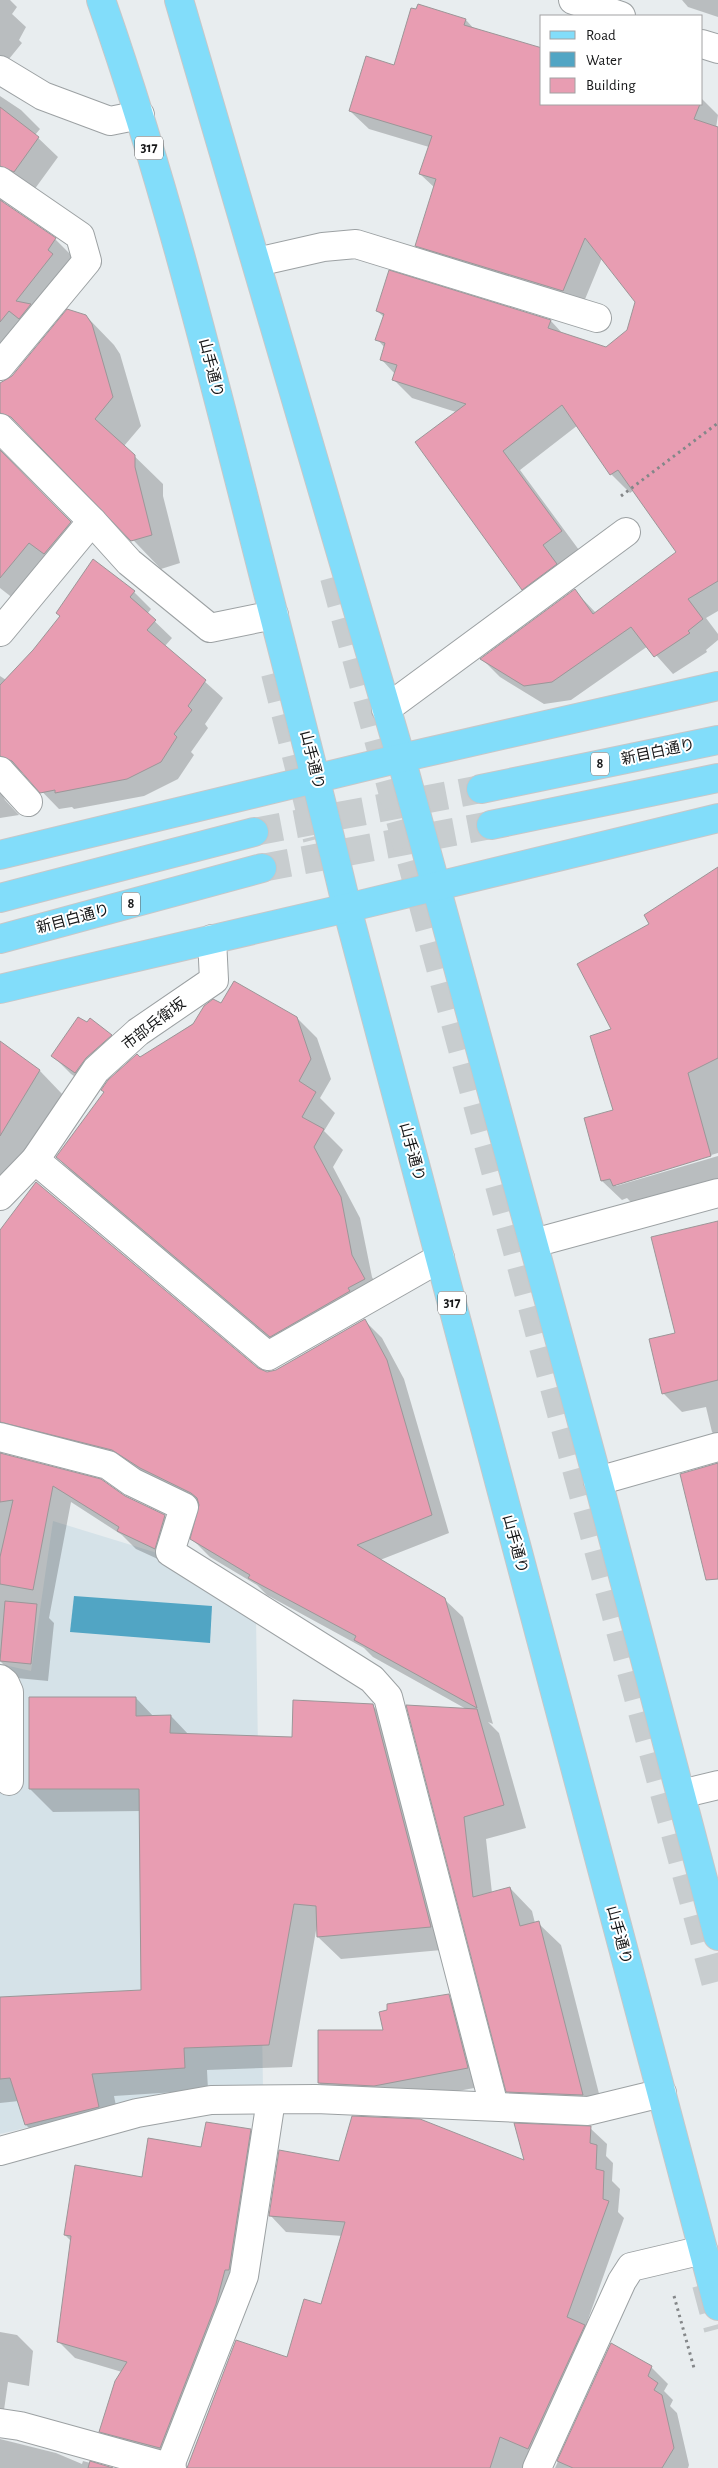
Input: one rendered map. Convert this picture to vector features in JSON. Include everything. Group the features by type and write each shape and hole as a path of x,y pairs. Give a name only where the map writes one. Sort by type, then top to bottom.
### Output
{"main road":[{"name":"山手通り","path":"101,0 140,115 193,298 317,778 347,908 718,2306"},
{"path":"179,0 401,758 534,1243 718,1936"},
{"path":"0,855 401,758 718,686"},
{"name":"新目白通り","path":"482,789 718,740"},
{"path":"491,825 718,778"},
{"path":"0,989 347,908 718,818"},
{"path":"0,898 254,832"},
{"name":"新目白通り","path":"0,939 262,868"}],"street":[{"path":"573,0 618,15"},
{"path":"703,44 718,49"},
{"path":"0,70 43,96 110,122 140,115"},
{"path":"0,181 80,236 87,261 0,366"},
{"path":"257,262 324,247 356,244 597,318"},
{"path":"0,428 92,520 130,562 210,628 274,615"},
{"path":"0,632 92,520"},
{"path":"386,709 626,532"},
{"path":"0,771 28,802"},
{"name":"市部兵衛坂","path":"0,1196 35,1160 96,1070 138,1032 214,980 212,939"},
{"path":"35,1160 268,1356 440,1258"},
{"path":"534,1243 718,1193"},
{"path":"0,1437 108,1465 132,1482 184,1507 170,1552 372,1679 388,1697 494,2106"},
{"path":"598,1481 718,1447"},
{"path":"0,1679 5,1683 9,1692 9,1781"},
{"path":"681,1794 718,1785"},
{"path":"0,2151 137,2113 211,2100 316,2099 588,2111 662,2093"},
{"path":"0,2423 20,2426 170,2468 244,2276 271,2100"},
{"path":"537,2468 622,2281 631,2266 703,2250"}],"path":[{"path":"626,532 602,510 718,423"},
{"path":"674,2296 694,2368"}],"shaded area":[{"path":"53,1521 154,1552 256,1616 263,2090 162,2096 0,2134 0,1664 31,1671"}],"water":[{"path":"74,1596 212,1606 210,1643 70,1632"}],"building":[{"path":"418,4 466,19 464,25 540,47 540,105 700,105 694,119 718,127 718,581 688,599 703,619 688,631 690,633 654,657 631,627 552,682 524,686 480,659 575,589 593,614 676,552 618,470 610,475 562,405 503,451 562,531 543,545 557,564 522,590 415,442 466,404 392,380 397,365 380,360 385,343 375,340 384,314 376,311 389,270 551,320 548,328 606,347 627,330 635,302 585,238 563,291 415,246 436,179 419,174 432,136 349,111 366,56 394,65 411,8 416,9"},
{"path":"0,107 39,137 14,172 0,166"},
{"path":"0,200 56,238 48,250 53,254 16,301 31,304 19,319 9,311 0,322"},
{"path":"67,309 86,315 92,324 113,397 95,419 135,455 135,467 152,535 131,541 11,417 0,413 0,383 12,376"},
{"path":"0,450 71,522 44,554 29,543 0,578"},
{"path":"93,559 135,591 130,597 156,620 147,630 206,680 188,706 192,710 174,734 177,737 161,762 127,779 55,793 55,790 40,793 12,761 0,756 0,685 33,650 60,616 56,613"},
{"path":"718,867 718,1058 688,1073 711,1156 613,1186 610,1179 601,1181 584,1118 613,1110 590,1036 611,1029 577,964 649,924 644,915"},
{"path":"234,981 297,1017 311,1059 299,1081 316,1092 302,1117 324,1129 314,1147 341,1197 352,1255 365,1279 348,1288 350,1291 270,1337 56,1157 104,1092 101,1090 108,1080 137,1054 140,1057 193,1024 204,1006 213,999 221,1003"},
{"path":"78,1017 87,1022 90,1018 112,1035 86,1058 75,1073 51,1056"},
{"path":"0,1041 40,1070 0,1136"},
{"path":"36,1182 258,1368 267,1372 276,1370 365,1319 387,1360 432,1515 357,1545 445,1598 477,1708 354,1640 356,1636 248,1578 250,1575 190,1539 199,1505 197,1498 191,1493 140,1468 112,1450 0,1422 0,1230"},
{"path":"718,1221 718,1380 662,1394 649,1339 675,1333 651,1237"},
{"path":"0,1453 101,1479 125,1496 165,1515 155,1549 117,1531 119,1527 53,1486 33,1590 0,1584 0,1557 13,1500 0,1502"},
{"path":"718,1463 718,1579 706,1580 680,1474"},
{"path":"5,1601 37,1604 31,1664 0,1661"},
{"path":"29,1697 136,1697 136,1716 171,1715 170,1733 292,1737 293,1700 373,1704 431,1927 317,1937 316,1906 294,1904 269,2045 184,2048 185,2068 92,2074 99,2107 25,2125 10,2078 0,2079 0,1997 141,1990 139,1789 29,1789"},
{"path":"406,1705 477,1709 504,1805 464,1817 473,1897 510,1887 520,1926 539,1921 583,2095 506,2092"},
{"path":"449,1994 468,2068 374,2086 318,2083 318,2030 383,2030 379,2012 387,2010 387,2004"},
{"path":"352,2116 420,2119 524,2160 514,2123 591,2126 590,2143 597,2145 596,2169 604,2171 603,2199 609,2201 567,2317 585,2325 528,2449 500,2437 490,2468 187,2468 236,2340 287,2357 304,2299 321,2304 345,2222 269,2216 279,2150 339,2161"},
{"path":"206,2122 251,2129 229,2270 225,2270 216,2304 160,2448 99,2432 115,2381 127,2362 57,2342 71,2236 64,2235 75,2165 142,2177 148,2138 201,2147"},
{"path":"611,2343 652,2366 648,2376 658,2383 654,2390 662,2395 674,2448 662,2468 573,2468 557,2461"},
{"path":"90,2461 113,2468 88,2468"}],"tunnel":[{"path":"334,577 718,1992"},
{"path":"275,673 317,839"},
{"path":"254,832 481,789"},
{"path":"262,868 491,825"},
{"path":"706,2284 718,2329"}]}
